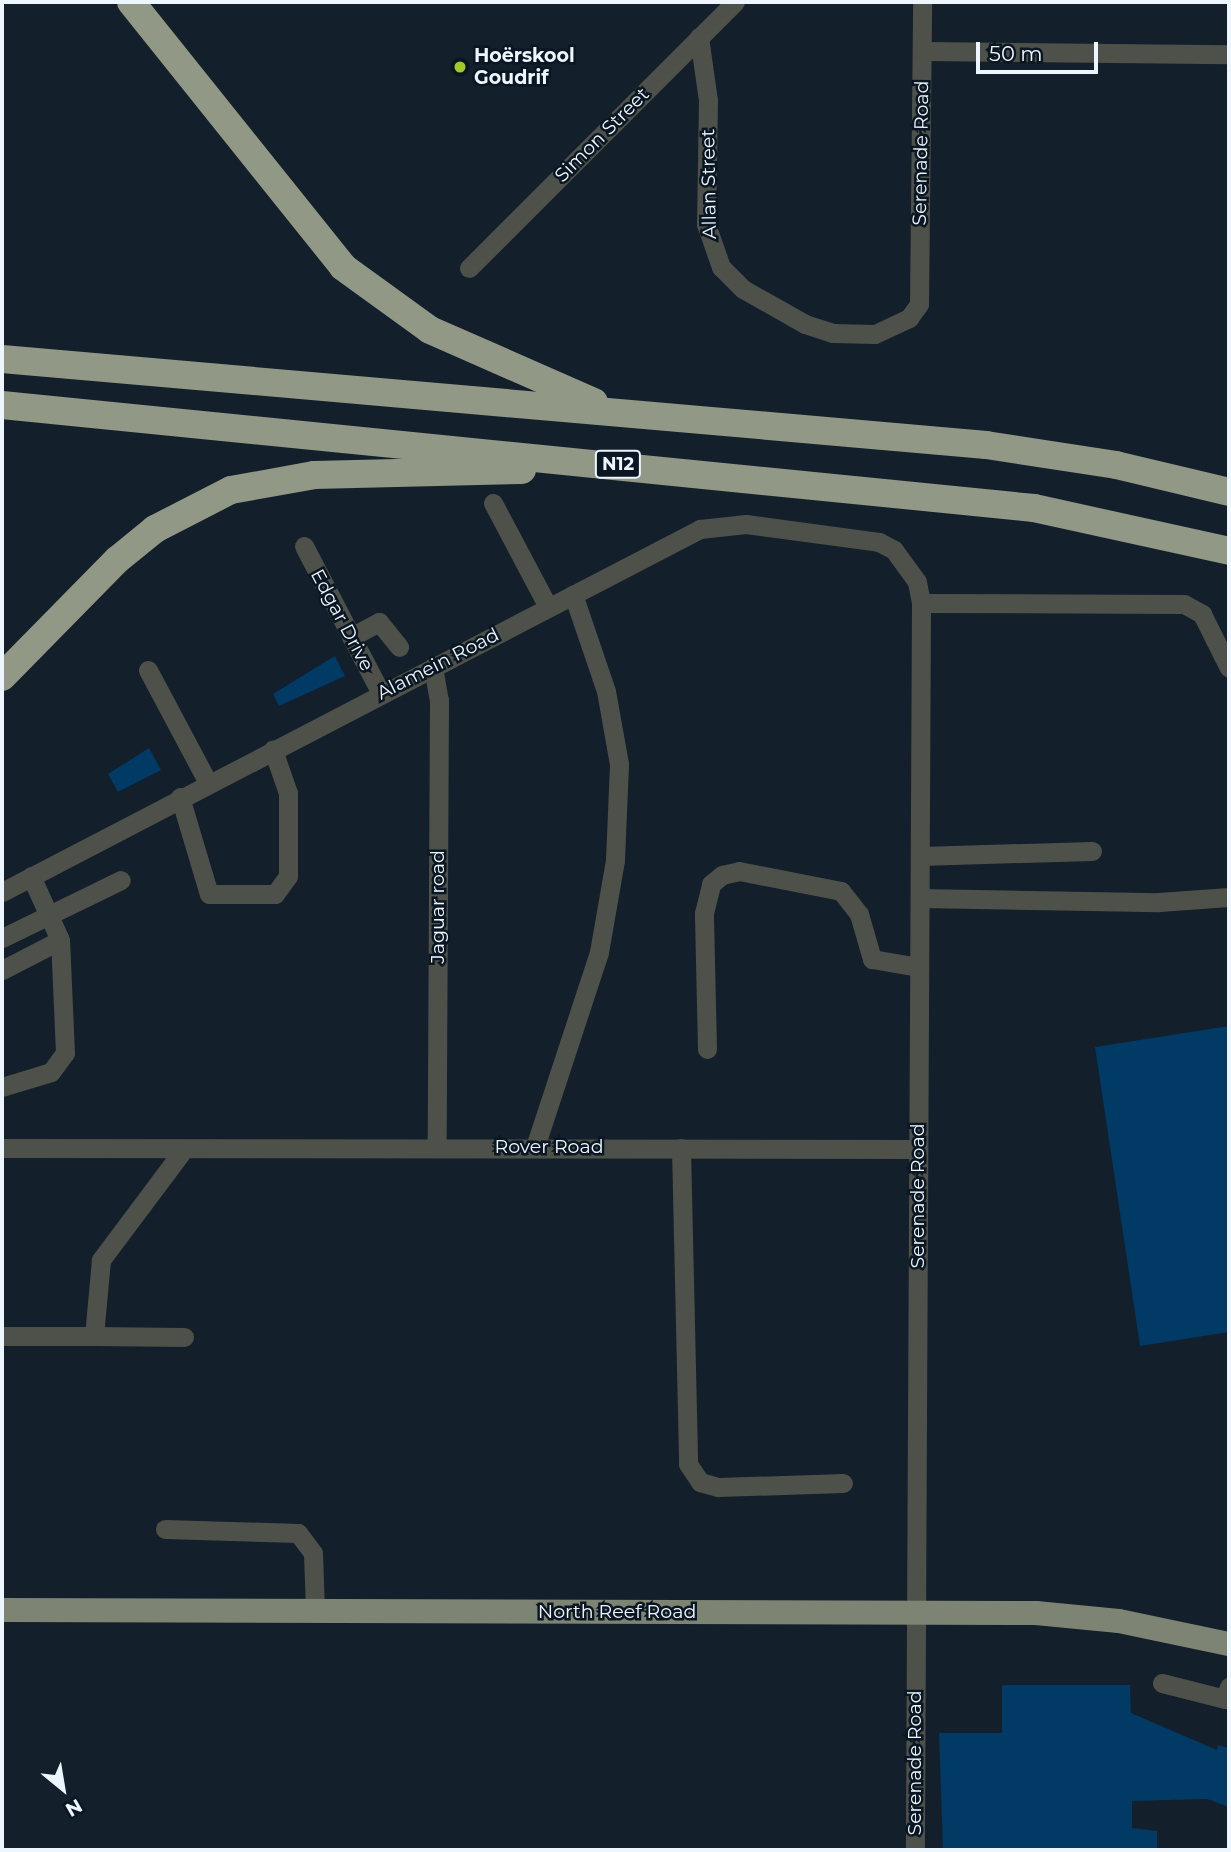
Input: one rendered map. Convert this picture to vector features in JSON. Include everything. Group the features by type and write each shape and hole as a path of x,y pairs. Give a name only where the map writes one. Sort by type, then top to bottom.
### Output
{"highway":[{"path":"131,2 343,267 430,330 606,408"},
{"path":"2,359 606,408 986,445 1116,465 1229,492"},
{"name":"N12","path":"2,405 605,462 1034,508 1229,551"},
{"path":"2,677 117,559 155,528 231,490 314,475 560,471 605,462"}],"main road":[{"name":"North Reef Road","path":"2,1610 915,1612 1087,1617 1229,1644"}],"street":[{"name":"Simon Street","path":"470,268 735,2"},
{"name":"Serenade Road","path":"919,304 922,2"},
{"name":"Allan Street","path":"699,37 708,100 706,224 721,267 743,289 832,333 892,328 919,304"},
{"path":"922,51 1229,54"},
{"path":"493,503 548,607"},
{"name":"Alamein Road","path":"2,892 573,594 721,523 880,542 894,550"},
{"name":"Edgar Drive","path":"304,546 381,693"},
{"name":"Serenade Road","path":"894,550 917,582 921,603 915,1850"},
{"path":"535,1147 599,952 615,860 619,764 606,691 573,594"},
{"path":"921,603 1184,604 1202,614 1229,668"},
{"path":"351,637 379,622 399,647"},
{"name":"Jaguar road","path":"433,667 439,701 437,1146"},
{"path":"148,670 208,783"},
{"path":"180,797 209,894 275,894 288,876 288,793 273,750"},
{"path":"920,856 1092,852"},
{"path":"707,1049 704,913 711,884 722,875 738,871 841,891 859,914 872,959 919,967"},
{"path":"2,1087 51,1073 65,1053 60,940 31,876"},
{"path":"2,938 121,880"},
{"path":"920,898 1159,902 1229,897"},
{"path":"2,970 60,940"},
{"name":"Rover Road","path":"2,1148 181,1153 437,1146 918,1149"},
{"path":"681,1148 688,1464 700,1482 718,1487 842,1483"},
{"path":"94,1336 101,1260 181,1153"},
{"path":"2,1336 184,1337"},
{"path":"165,1529 298,1534 313,1553 315,1611"},
{"path":"1162,1683 1228,1695"}],"building":[{"path":"335,656 345,676 279,706 273,694"},
{"path":"149,748 161,770 118,792 108,774"},
{"path":"1229,1026 1229,1332 1140,1346 1095,1047"},
{"path":"1002,1685 1130,1685 1131,1713 1217,1750 1218,1745 1229,1748 1229,1807 1207,1799 1132,1801 1132,1828 1157,1831 1157,1850 943,1850 939,1733 1002,1733"}],"place":[{"name":"Hoërskool Goudrif","path":"460,67"}]}
